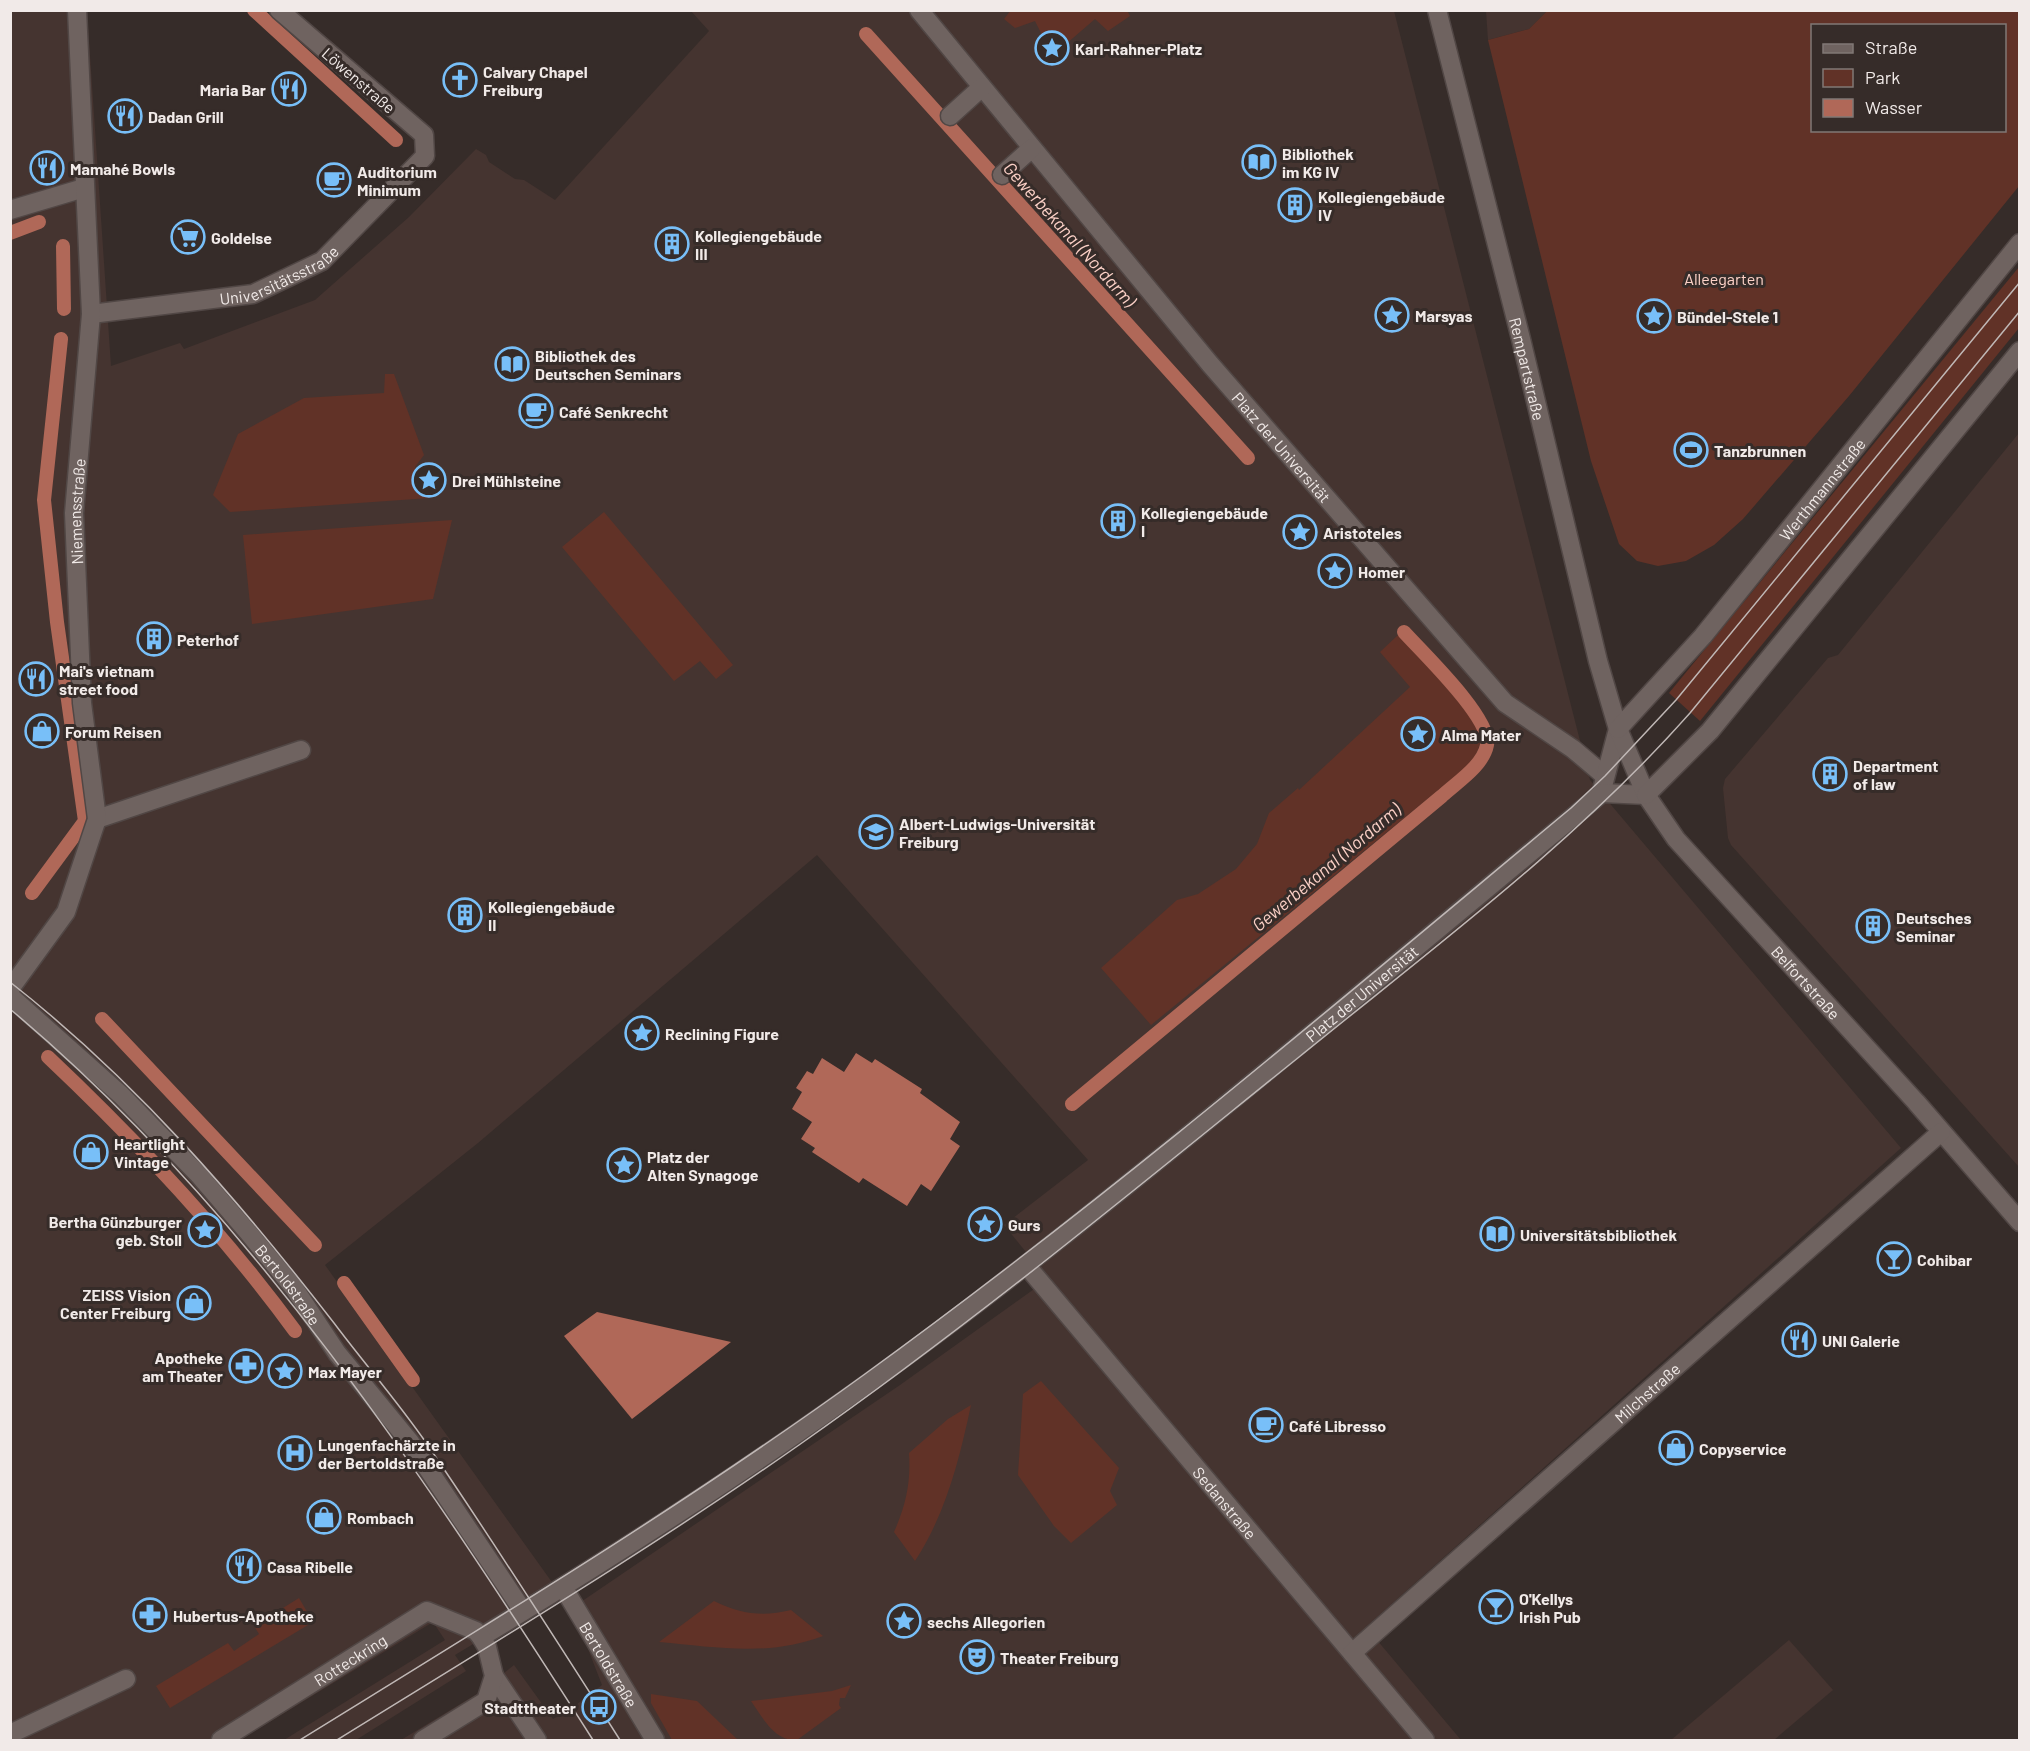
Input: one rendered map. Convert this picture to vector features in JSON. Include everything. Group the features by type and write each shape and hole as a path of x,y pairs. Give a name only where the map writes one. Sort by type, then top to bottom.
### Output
{"street":[{"name":"Niemensstraße","path":"10,989 66,912 98,819 82,703 74,513 91,314 77,10"},
{"name":"Löwenstraße","path":"279,10 424,135 425,156"},
{"name":"Platz der Universität","path":"920,10 1210,364 1505,703 1573,749 1603,785 1119,1191 1026,1265"},
{"name":"Rempartstraße","path":"1437,10 1521,339 1582,604 1618,729"},
{"path":"950,116 982,87"},
{"path":"1002,175 1032,148"},
{"name":"Universitätsstraße","path":"91,314 253,294 322,261 425,156"},
{"path":"10,210 84,188"},
{"name":"Werthmannstraße","path":"1618,729 1662,683 1702,636 2019,243"},
{"path":"1618,729 1603,785 1646,795 1710,731 2019,351"},
{"name":"Belfortstraße","path":"1618,729 1646,795 1676,839 1941,1132 2019,1222"},
{"path":"98,819 301,750"},
{"name":"Bertoldstraße","path":"10,996 122,1095 198,1174 247,1231 294,1288 338,1353 410,1442 523,1611"},
{"name":"Milchstraße","path":"1352,1653 1941,1132"},
{"path":"537,1740 495,1676 487,1647 481,1637 563,1587 791,1438 1026,1265"},
{"name":"Sedanstraße","path":"1026,1265 1425,1740"},
{"name":"Bertoldstraße","path":"563,1587 655,1740"},
{"name":"Rotteckring","path":"221,1740 427,1611 476,1631 481,1637"},
{"path":"423,1740 486,1701 495,1676"},
{"path":"10,1734 126,1679"}],"shaded area":[{"name":"Albert-Ludwigs-Universität Freiburg","path":"11,11 87,11 111,366 180,343 184,349 315,300 409,217 476,149 486,155 489,162 515,179 524,180 555,200 709,31 691,11 1394,11 1590,780 1901,1148 1366,1627 1461,1740 401,1740 480,1692 514,1665 553,1719 572,1708 602,1685 572,1608 900,1385 1048,1279 1004,1225 1088,1160 817,855 478,1143 325,1265 559,1592 455,1655 466,1671 356,1740 284,1740 445,1640 433,1622 240,1740 11,1740"},
{"path":"1486,11 1547,11 1529,29 1488,40"},
{"path":"2019,433 2019,1167 1731,845 1728,838 1723,788 1725,779 1828,658 1838,655"},
{"path":"1789,1640 1833,1690 1774,1740 1671,1740"}],"green space":[{"name":"Karl-Rahner-Platz","path":"1011,10 1127,10 1130,16 1108,31 1095,19 1044,63 1041,33 1035,21 1015,28 1004,19"},
{"name":"Alleegarten","path":"1547,11 2019,11 2019,186 1849,396 1743,519 1714,545 1686,561 1658,566 1637,561 1619,544 1591,461 1488,40 1529,29"},
{"path":"2019,267 2019,328 1700,721 1669,693"},
{"path":"385,374 394,374 424,455 415,467 430,498 230,512 213,495 238,434 304,398 384,393"},
{"path":"604,512 733,665 716,679 700,661 674,681 562,547"},
{"path":"452,520 433,599 252,624 243,535"},
{"path":"1398,635 1470,717 1480,740 1475,756 1469,765 1151,1025 1101,968 1177,900 1198,894 1236,869 1257,844 1269,813 1298,788 1299,790 1410,687 1380,652"},
{"path":"1041,1381 1119,1468 1110,1491 1117,1505 1071,1543 1054,1526 1018,1475 1023,1394"},
{"path":"971,1405 950,1486 935,1524 915,1561 894,1532 907,1493 909,1453 948,1419"},
{"path":"299,1598 313,1622 170,1708 156,1686 228,1643 234,1651 259,1634 254,1626"},
{"path":"714,1601 733,1609 752,1613 791,1610 823,1636 782,1646 742,1649 659,1642"},
{"path":"851,1685 845,1698 840,1698 841,1708 797,1740 782,1737 776,1733 751,1701 832,1691"},
{"path":"651,1694 697,1701 738,1740 672,1740 651,1703"}],"water":[{"path":"856,1053 872,1063 875,1059 922,1089 920,1093 960,1122 950,1139 960,1146 931,1191 921,1184 907,1206 863,1178 859,1183 812,1152 815,1148 801,1139 812,1122 792,1109 802,1092 796,1088 807,1071 813,1074 822,1058 844,1072"},
{"path":"597,1312 731,1342 632,1419 564,1336"}],"waterway":[{"path":"254,10 396,140"},
{"name":"Gewerbekanal (Nordarm)","path":"866,34 1248,458"},
{"path":"10,233 39,222"},
{"path":"63,246 64,309"},
{"path":"32,893 85,821 57,622 44,500 61,339"},
{"name":"Gewerbekanal (Nordarm)","path":"1072,1104 1442,796 1469,773 1485,753 1486,734 1479,719 1440,670 1404,632"},
{"path":"102,1019 315,1245"},
{"path":"48,1057 178,1188 238,1258 295,1331"},
{"path":"344,1283 413,1380"}],"tram line":[{"path":"300,1740 657,1517 865,1374 956,1307 1134,1168 1571,808 1605,776 1676,700 2020,282"},
{"path":"337,1740 685,1522 863,1399 1052,1256 1502,893 1599,806 1646,761 1690,713 2020,311"},
{"path":"10,982 100,1059 142,1100 222,1186 297,1276 427,1444 620,1740"},
{"path":"10,1009 97,1088 179,1172 256,1260 329,1352 399,1447 593,1740"}],"place":[{"name":"Karl-Rahner-Platz","path":"1052,48"},
{"name":"Calvary Chapel Freiburg","path":"460,80"},
{"name":"Maria Bar","path":"289,89"},
{"name":"Dadan Grill","path":"125,116"},
{"name":"Bibliothek im KG IV","path":"1259,162"},
{"name":"Mamahé Bowls","path":"47,168"},
{"name":"Auditorium Minimum","path":"334,180"},
{"name":"Kollegiengebäude IV","path":"1295,205"},
{"name":"Goldelse","path":"188,237"},
{"name":"Kollegiengebäude III","path":"672,244"},
{"name":"Marsyas","path":"1392,315"},
{"name":"Bündel-Stele 1","path":"1654,316"},
{"name":"Bibliothek des Deutschen Seminars","path":"512,364"},
{"name":"Café Senkrecht","path":"536,411"},
{"name":"Tanzbrunnen","path":"1691,450"},
{"name":"Drei Mühlsteine","path":"429,480"},
{"name":"Kollegiengebäude I","path":"1118,521"},
{"name":"Aristoteles","path":"1300,532"},
{"name":"Homer","path":"1335,571"},
{"name":"Peterhof","path":"154,639"},
{"name":"Mai's vietnam street food","path":"36,679"},
{"name":"Forum Reisen","path":"42,731"},
{"name":"Alma Mater","path":"1418,734"},
{"name":"Department of law","path":"1830,774"},
{"name":"Albert-Ludwigs-Universität Freiburg","path":"876,832"},
{"name":"Kollegiengebäude II","path":"465,915"},
{"name":"Deutsches Seminar","path":"1873,926"},
{"name":"Reclining Figure","path":"642,1033"},
{"name":"Heartlight Vintage","path":"91,1152"},
{"name":"Platz der Alten Synagoge","path":"624,1165"},
{"name":"Gurs","path":"985,1224"},
{"name":"Bertha Günzburger geb. Stoll","path":"205,1230"},
{"name":"Universitätsbibliothek","path":"1497,1234"},
{"name":"Cohibar","path":"1894,1259"},
{"name":"ZEISS Vision Center Freiburg","path":"194,1303"},
{"name":"UNI Galerie","path":"1799,1340"},
{"name":"Apotheke am Theater","path":"246,1366"},
{"name":"Max Mayer","path":"285,1371"},
{"name":"Café Libresso","path":"1266,1425"},
{"name":"Copyservice","path":"1676,1448"},
{"name":"Lungenfachärzte in der Bertoldstraße","path":"295,1453"},
{"name":"Rombach","path":"324,1517"},
{"name":"Casa Ribelle","path":"244,1566"},
{"name":"O'Kellys Irish Pub","path":"1496,1607"},
{"name":"Hubertus-Apotheke","path":"150,1615"},
{"name":"sechs Allegorien","path":"904,1621"},
{"name":"Theater Freiburg","path":"977,1657"},
{"name":"Stadttheater","path":"599,1707"}]}
